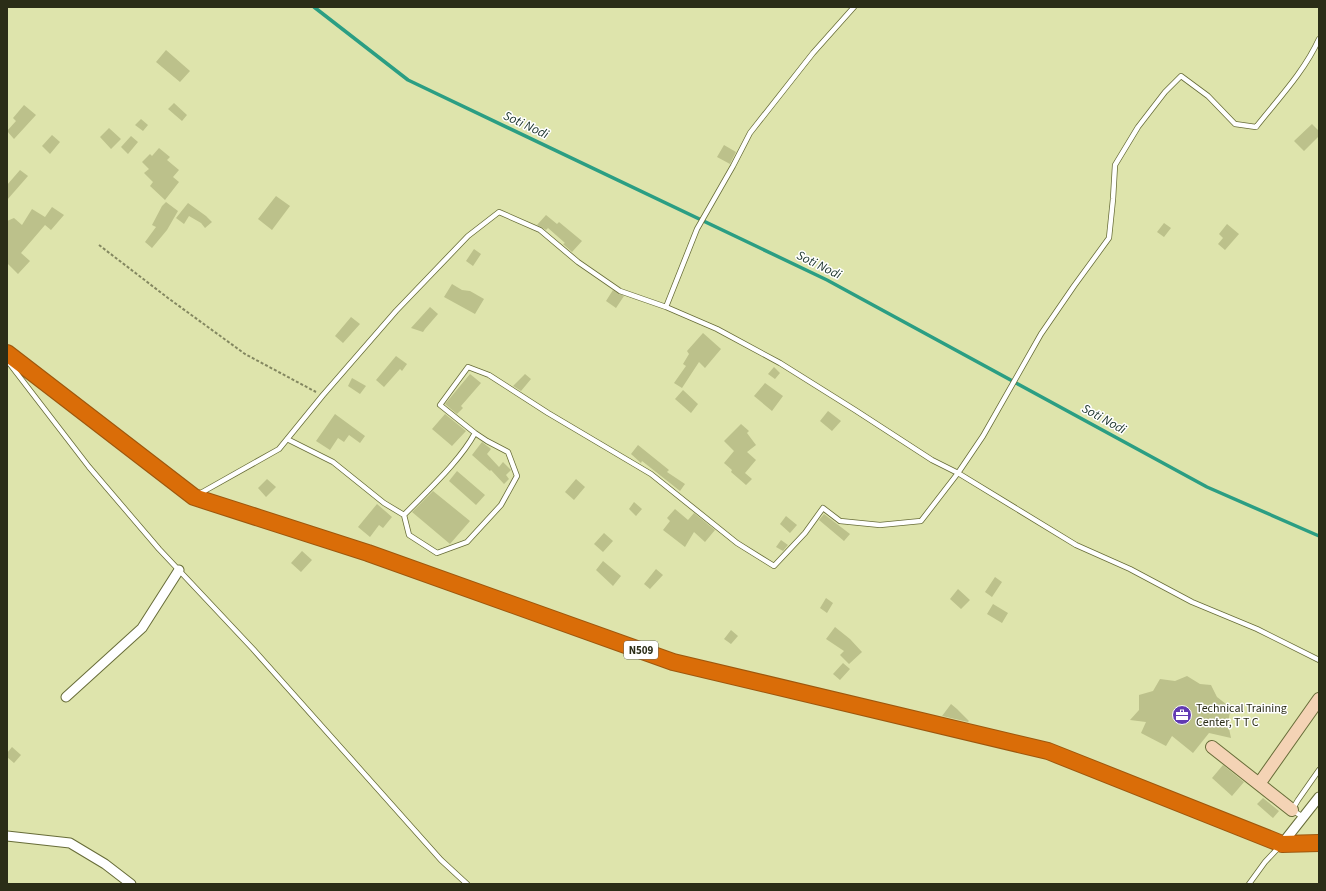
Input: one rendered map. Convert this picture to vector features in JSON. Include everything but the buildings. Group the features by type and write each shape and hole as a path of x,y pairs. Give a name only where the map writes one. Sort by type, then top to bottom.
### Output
{"highway":[{"name":"N509","path":"7,353 194,497 368,554 673,662 1048,751 1282,844 1319,843"}],"street":[{"path":"66,697 142,628 179,570"},
{"path":"1259,784 1319,699"},
{"path":"1212,747 1292,810"},
{"path":"1282,844 1319,797"},
{"path":"7,836 70,843 105,864 131,884"}],"lane":[{"path":"666,307 696,229 733,166 750,133 813,53 854,7"},
{"path":"286,439 333,462 384,503 404,515 409,535 437,553 467,542 501,505 517,476 508,452 475,433 440,405 468,367 489,374 548,413 651,474 738,543 774,566 805,533 823,508 840,521 880,525 921,521 958,473 983,436 1041,334 1109,238 1115,165 1138,127 1165,92 1181,76 1208,96 1235,124 1256,127 1288,87 1314,50 1319,39"},
{"path":"194,497 279,449 323,395 396,311 468,236 499,212 540,230 578,262 620,291 666,307 717,329 780,363 932,460 958,473 1076,545 1130,569 1192,602 1257,629 1319,660"},
{"path":"7,360 89,467 159,549 253,649 440,860 467,884"},
{"path":"404,515 447,469 469,443 475,433"},
{"path":"1303,817 1292,810 1319,770"},
{"path":"1249,884 1265,862 1282,844"}],"path":[{"path":"98,245 246,354 323,395"}],"waterway":[{"name":"Soti Nodi","path":"314,7 408,80 827,280 1207,487 1319,536"}],"place":[{"name":"Technical Training Center, T T C","path":"1182,715"}]}
